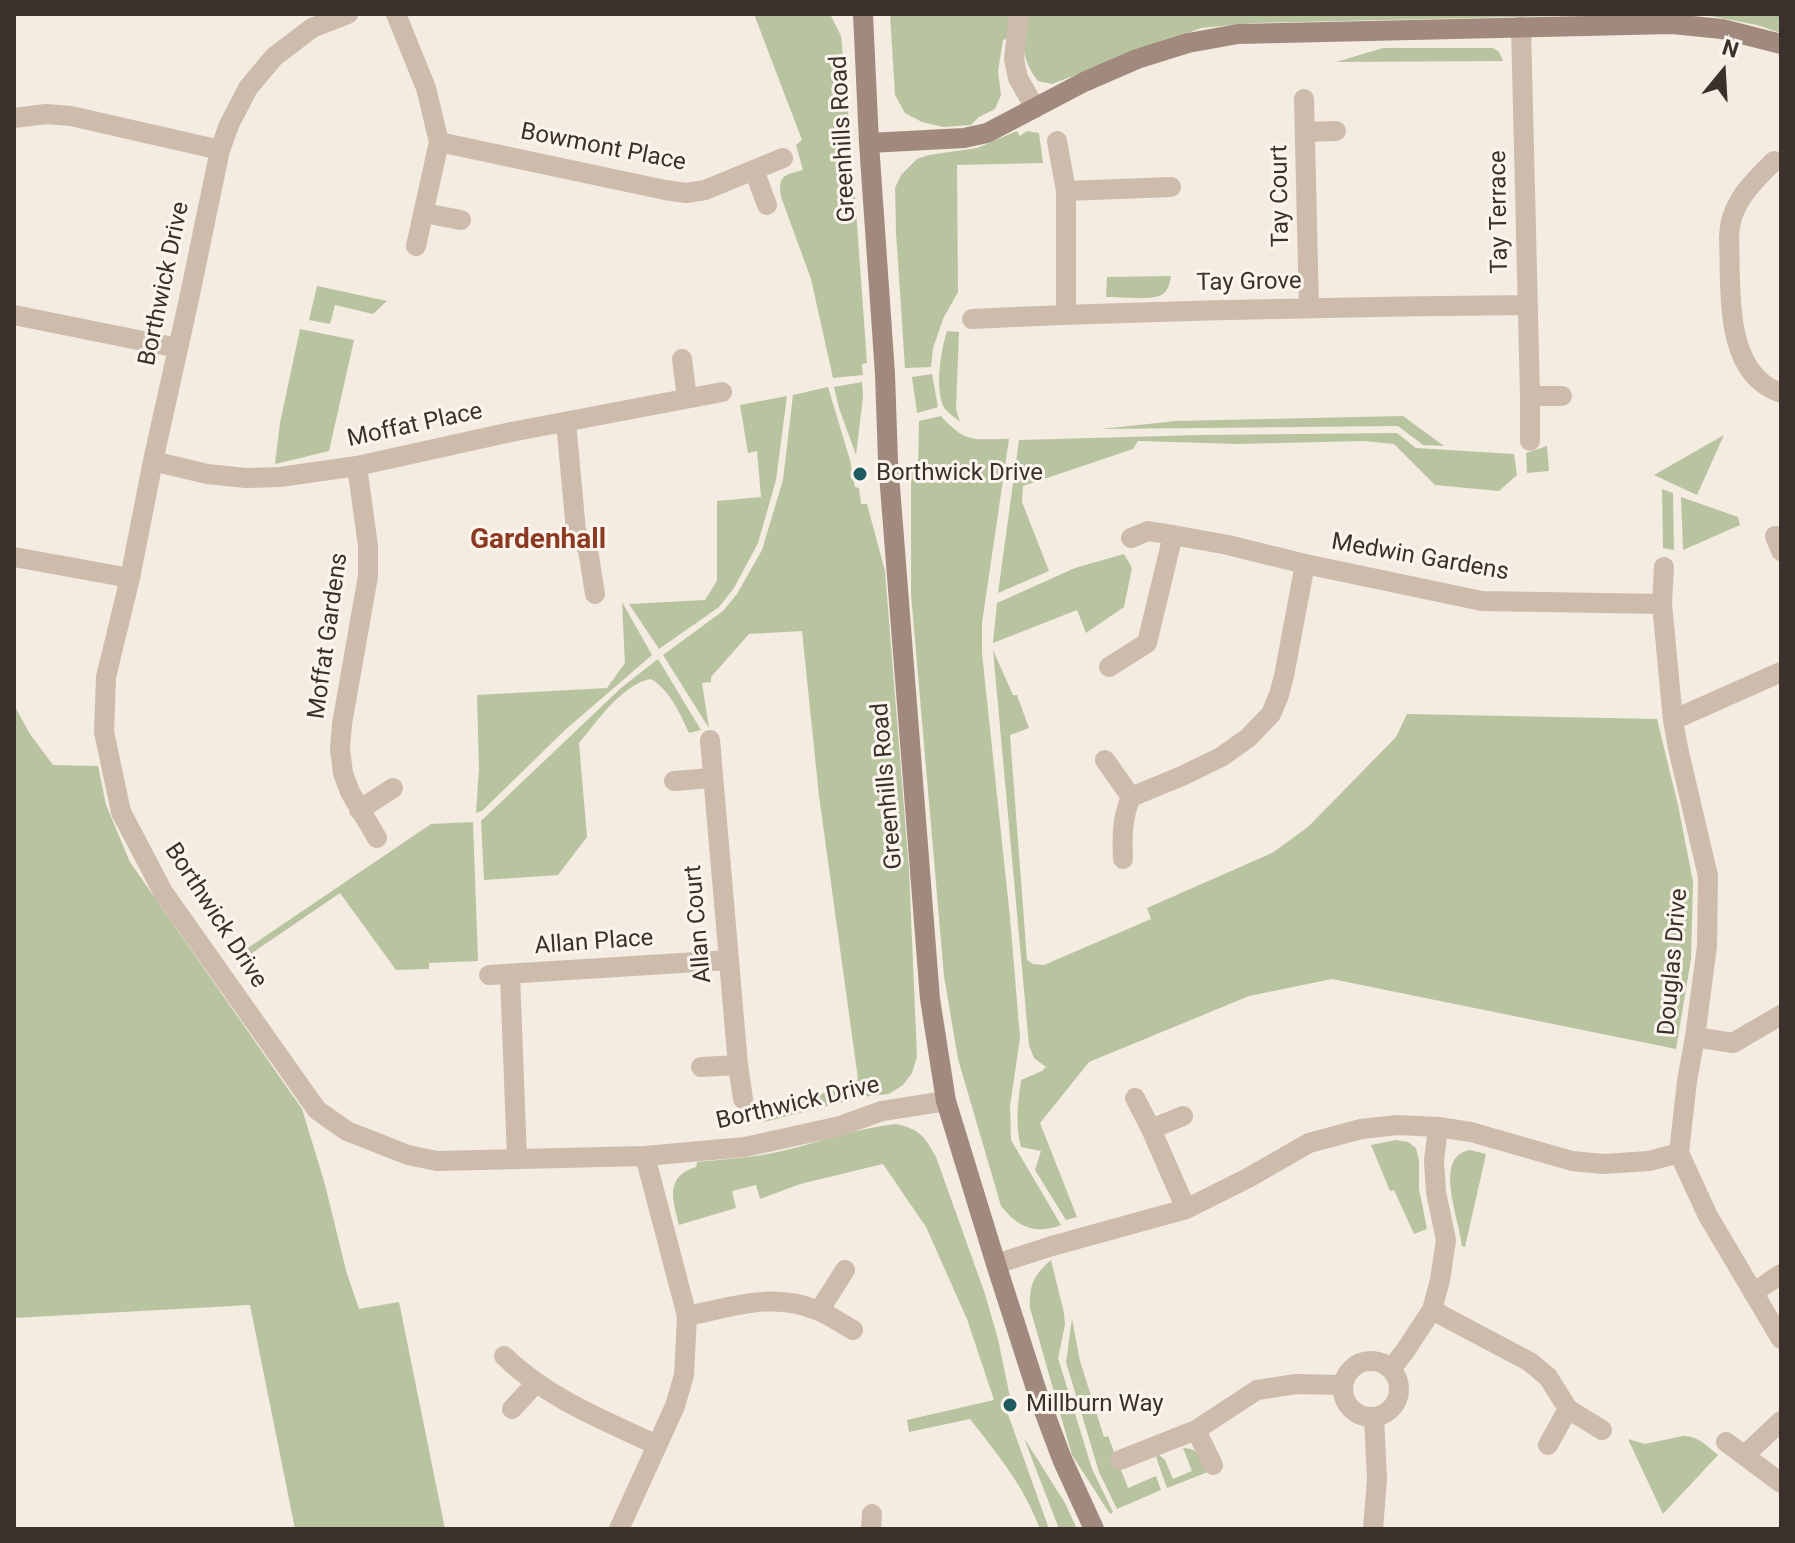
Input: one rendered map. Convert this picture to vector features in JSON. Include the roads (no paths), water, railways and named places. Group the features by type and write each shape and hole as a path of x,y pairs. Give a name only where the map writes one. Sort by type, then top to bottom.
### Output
{"street":[{"name":"Borthwick Drive","path":"348,14 312,28 274,57 248,88 220,150 130,578 106,677 104,732 121,812 163,892 317,1110 347,1131 408,1155 437,1161 645,1156 745,1147 840,1126 882,1111 946,1101"},
{"path":"396,14 426,88 439,142 416,246"},
{"name":"Greenhills Road","path":"863,14 888,461 930,999 946,1101 996,1264 1038,1395 1062,1459 1094,1529"},
{"path":"1019,14 1014,59 1018,78 1035,108"},
{"path":"869,143 964,138 987,133 1084,82 1137,59 1188,43 1238,34 1672,24 1722,29 1781,44"},
{"name":"Tay Terrace","path":"1521,26 1530,441"},
{"name":"Tay Court","path":"1304,99 1309,308"},
{"path":"14,118 46,114 71,116 220,150"},
{"name":"Tay Court","path":"1305,132 1336,131"},
{"path":"1057,141 1066,191 1066,314"},
{"name":"Bowmont Place","path":"439,142 686,193 705,190 783,158"},
{"path":"1774,161 1748,187 1728,224 1734,331 1742,356 1761,383 1781,393"},
{"path":"754,170 767,205"},
{"path":"1066,191 1171,187"},
{"path":"424,213 461,220"},
{"name":"Tay Grove","path":"972,319 1066,314 1528,305"},
{"path":"14,315 178,348"},
{"path":"682,359 687,398"},
{"name":"Moffat Place","path":"153,461 207,474 280,477 357,466 722,392"},
{"path":"1530,396 1562,396"},
{"path":"566,422 576,531 588,550 595,594"},
{"name":"Moffat Gardens","path":"357,466 368,546 368,576 340,749 343,773 350,792 377,838"},
{"name":"Medwin Gardens","path":"1131,538 1148,531 1173,535 1482,601 1662,604"},
{"path":"1109,667 1147,643 1173,535"},
{"path":"14,557 130,578"},
{"path":"1123,859 1121,831 1131,797 1221,757 1248,738 1271,714 1284,676 1305,564"},
{"name":"Douglas Drive","path":"1664,567 1662,604 1673,720 1708,876 1707,946 1679,1153"},
{"path":"1673,720 1781,672"},
{"name":"Allan Court","path":"710,740 743,1099"},
{"path":"1105,760 1131,797"},
{"path":"674,781 712,778"},
{"path":"359,810 393,788"},
{"name":"Allan Place","path":"489,975 729,960"},
{"name":"Allan Place","path":"510,975 517,1158"},
{"path":"1695,1037 1733,1043 1781,1015"},
{"path":"701,1067 738,1065"},
{"path":"1135,1098 1186,1209"},
{"path":"1151,1129 1183,1116"},
{"path":"996,1264 1186,1209 1309,1143 1361,1129 1397,1125 1438,1127 1471,1132 1572,1161 1603,1164 1649,1161 1679,1153 1708,1216 1781,1339"},
{"path":"1391,1369 1432,1310 1440,1280 1446,1240 1436,1192 1434,1161 1438,1127"},
{"path":"619,1529 675,1406 684,1375 687,1316 645,1156"},
{"path":"819,1311 845,1270"},
{"path":"1753,1293 1781,1274"},
{"path":"687,1316 763,1301 790,1302 819,1311 853,1330"},
{"path":"1432,1310 1530,1362 1548,1377 1568,1409 1602,1430"},
{"path":"504,1356 536,1383 578,1408 657,1445"},
{"path":"1378,1362 1391,1369 1396,1376 1399,1394 1396,1403 1383,1415 1360,1415 1349,1406 1343,1385 1350,1371 1362,1363 1378,1362"},
{"path":"512,1409 536,1383"},
{"path":"1120,1460 1196,1430 1257,1390 1296,1384 1343,1385"},
{"path":"1548,1445 1568,1409"},
{"path":"1373,1529 1377,1479 1374,1417"},
{"path":"1745,1455 1781,1421"},
{"path":"1196,1430 1213,1465"},
{"path":"1726,1442 1781,1483"}],"place":[{"name":"Borthwick Drive","path":"860,474"},
{"name":"Millburn Way","path":"1010,1405"}],"district":[{"name":"Gardenhall","path":"538,541"}]}
